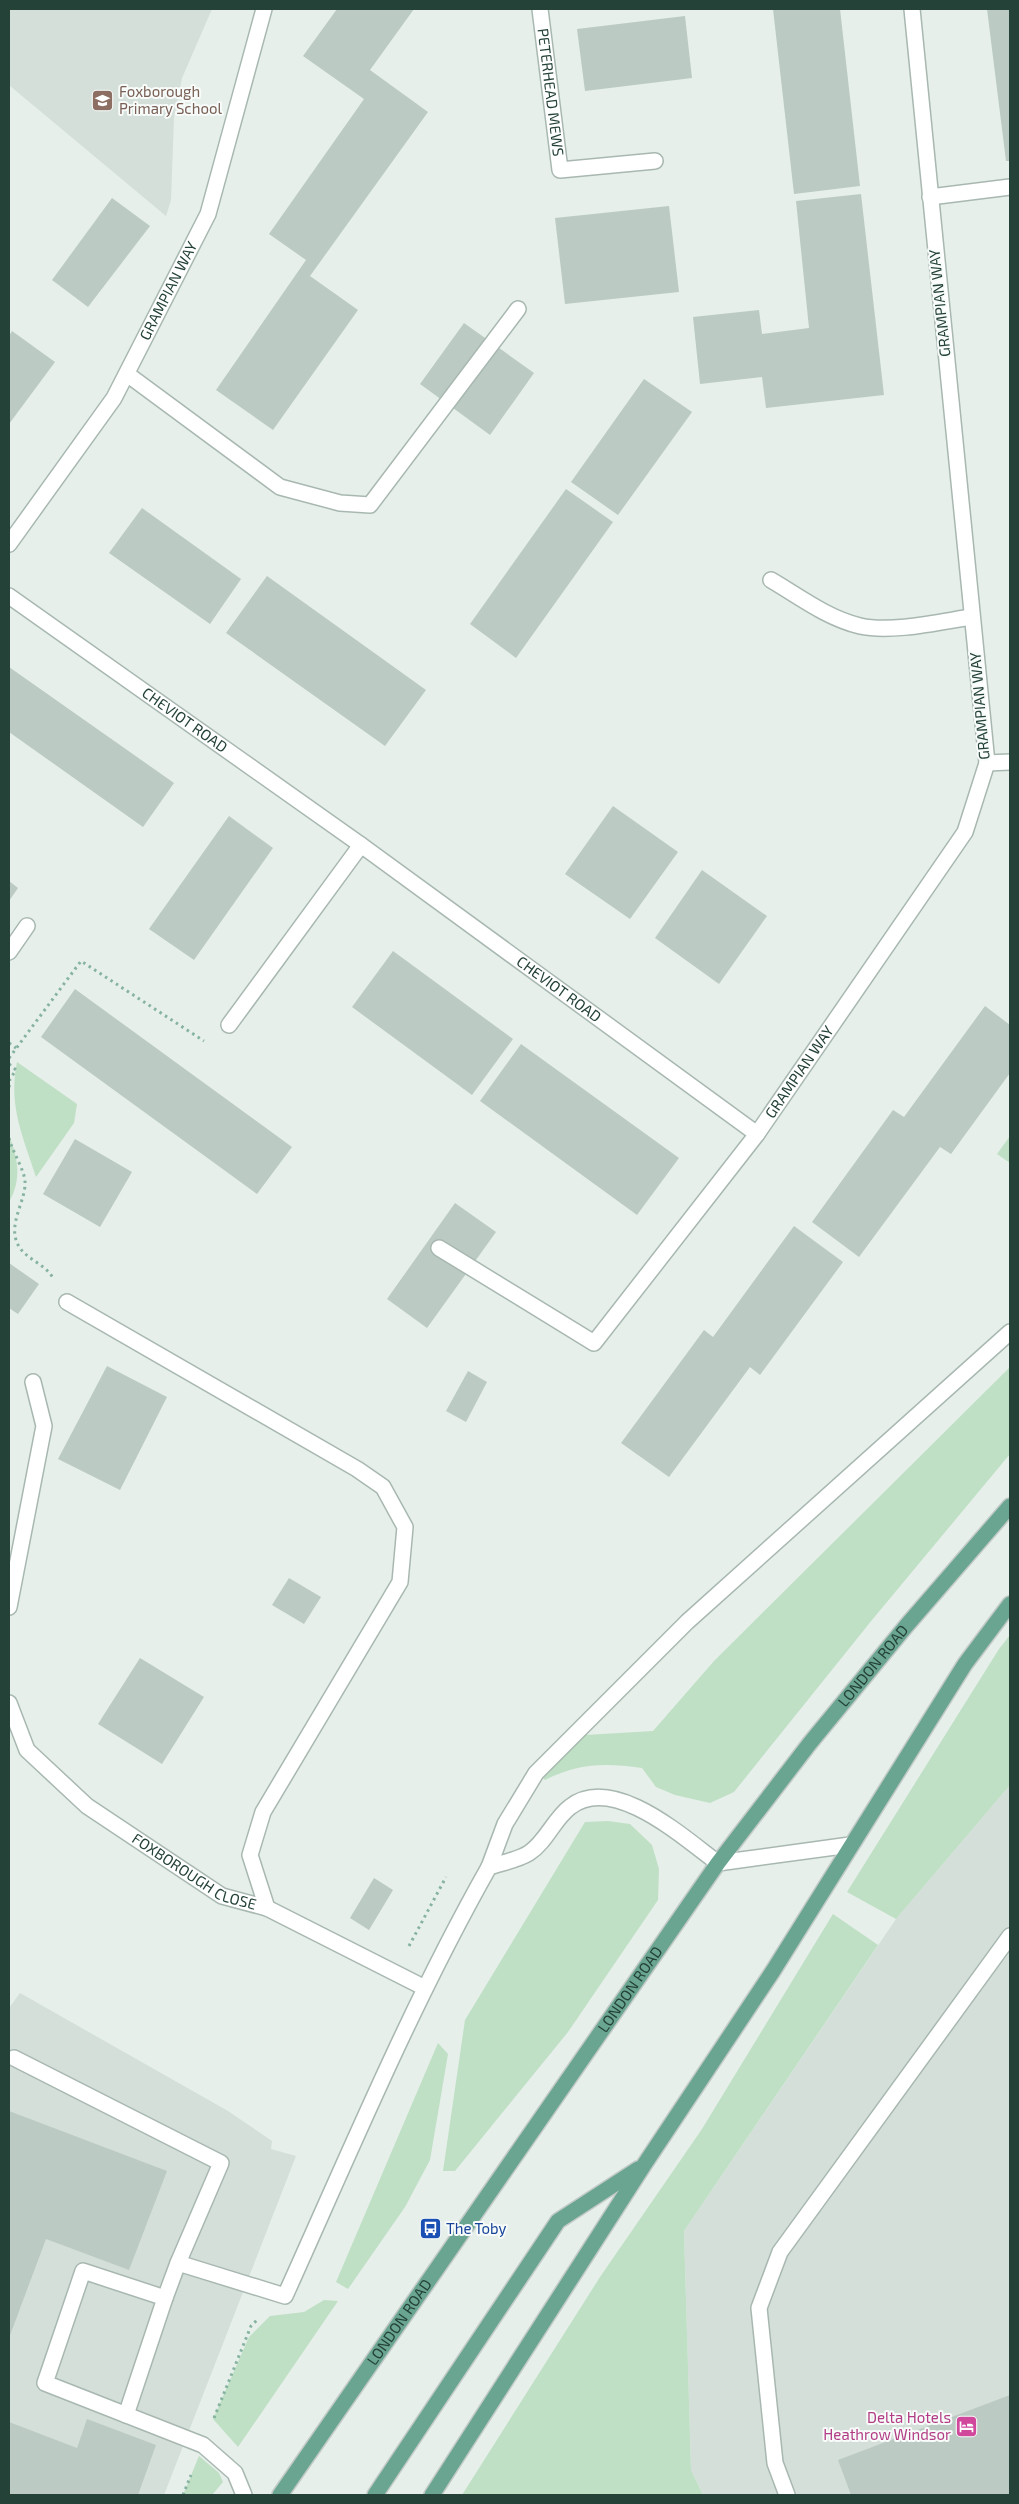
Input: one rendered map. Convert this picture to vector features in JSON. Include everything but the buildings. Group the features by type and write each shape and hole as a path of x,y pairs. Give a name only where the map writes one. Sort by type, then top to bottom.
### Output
{"main road":[{"name":"LONDON ROAD","path":"280,2495 718,1863 810,1743 870,1669 1010,1506"},
{"path":"432,2495 644,2165 773,1971 850,1845 965,1664 1010,1604"},
{"path":"375,2495 558,2221 644,2165"}],"street":[{"name":"GRAMPIAN WAY","path":"9,544 114,398 208,214 264,9"},
{"name":"PETERHEAD MEWS","path":"540,9 560,170 655,161"},
{"name":"GRAMPIAN WAY","path":"439,1248 594,1343 757,1134 965,832 987,763 912,9"},
{"path":"930,197 1010,187"},
{"path":"127,374 280,487 340,504 370,505 518,309"},
{"path":"771,580 826,614 861,626 910,627 971,617"},
{"name":"CHEVIOT ROAD","path":"9,596 361,845 757,1134"},
{"path":"987,763 1010,762"},
{"path":"229,1025 361,845"},
{"path":"9,952 27,926"},
{"path":"67,1302 357,1469 383,1487 405,1527 400,1582 263,1812 250,1855 267,1908"},
{"path":"178,2263 285,2296 425,1988 489,1867 505,1824 536,1774 687,1622 1010,1332"},
{"path":"9,1607 44,1426 33,1382"},
{"name":"FOXBOROUGH CLOSE","path":"9,1703 27,1750 87,1806 222,1896 267,1908 425,1988"},
{"path":"489,1867 529,1853 570,1807 593,1798 620,1800 651,1814 718,1863 850,1845"},
{"path":"787,2495 775,2463 759,2308 780,2252 1010,1936"},
{"path":"14,2058 221,2163 178,2263 126,2415"},
{"path":"165,2298 83,2271 45,2383 203,2445 235,2473 244,2495"}],"path":[{"path":"9,1058 81,961 213,1047 229,1025"},
{"path":"9,1043 16,1048"},
{"path":"9,1064 16,1070 10,1079 9,1088"},
{"path":"9,1138 25,1182 16,1214 16,1240 30,1259 49,1270 67,1302"}],"shaded area":[{"name":"Foxborough Primary School","path":"9,9 212,9 182,78 174,117 171,200 166,216 9,85"},
{"path":"1010,1785 1010,2495 703,2495 691,2470 684,2231 896,1919"},
{"path":"20,1993 228,2111 272,2141 271,2149 296,2156 164,2495 9,2495 9,2008"}],"green space":[{"path":"17,1062 77,1104 74,1123 36,1177 18,1121 14,1093"},
{"path":"9,1135 15,1152 17,1177 9,1202"},
{"path":"1010,1136 1010,1163 997,1154"},
{"path":"1010,1367 1010,1454 872,1620 734,1792 710,1803 675,1795 656,1787 642,1768 628,1766 604,1765 581,1767 545,1780 540,1775 585,1735 653,1731 714,1661"},
{"path":"1010,1635 1010,1785 896,1919 847,1892 999,1649"},
{"path":"608,1821 630,1824 652,1845 659,1869 658,1900 568,2032 455,2171 443,2171 465,2020 585,1822"},
{"path":"833,1914 878,1945 684,2231 691,2470 703,2495 462,2495 600,2277 702,2129"},
{"path":"438,2043 448,2054 430,2160 405,2207 348,2289 336,2282"},
{"path":"324,2300 338,2301 238,2447 213,2419 249,2337 270,2316 304,2312"},
{"path":"199,2456 219,2473 223,2482 212,2495 183,2495"}],"place":[{"name":"Foxborough Primary School","path":"103,101"},
{"name":"The Toby","path":"430,2229"},
{"name":"Delta Hotels Heathrow Windsor","path":"967,2427"}]}
